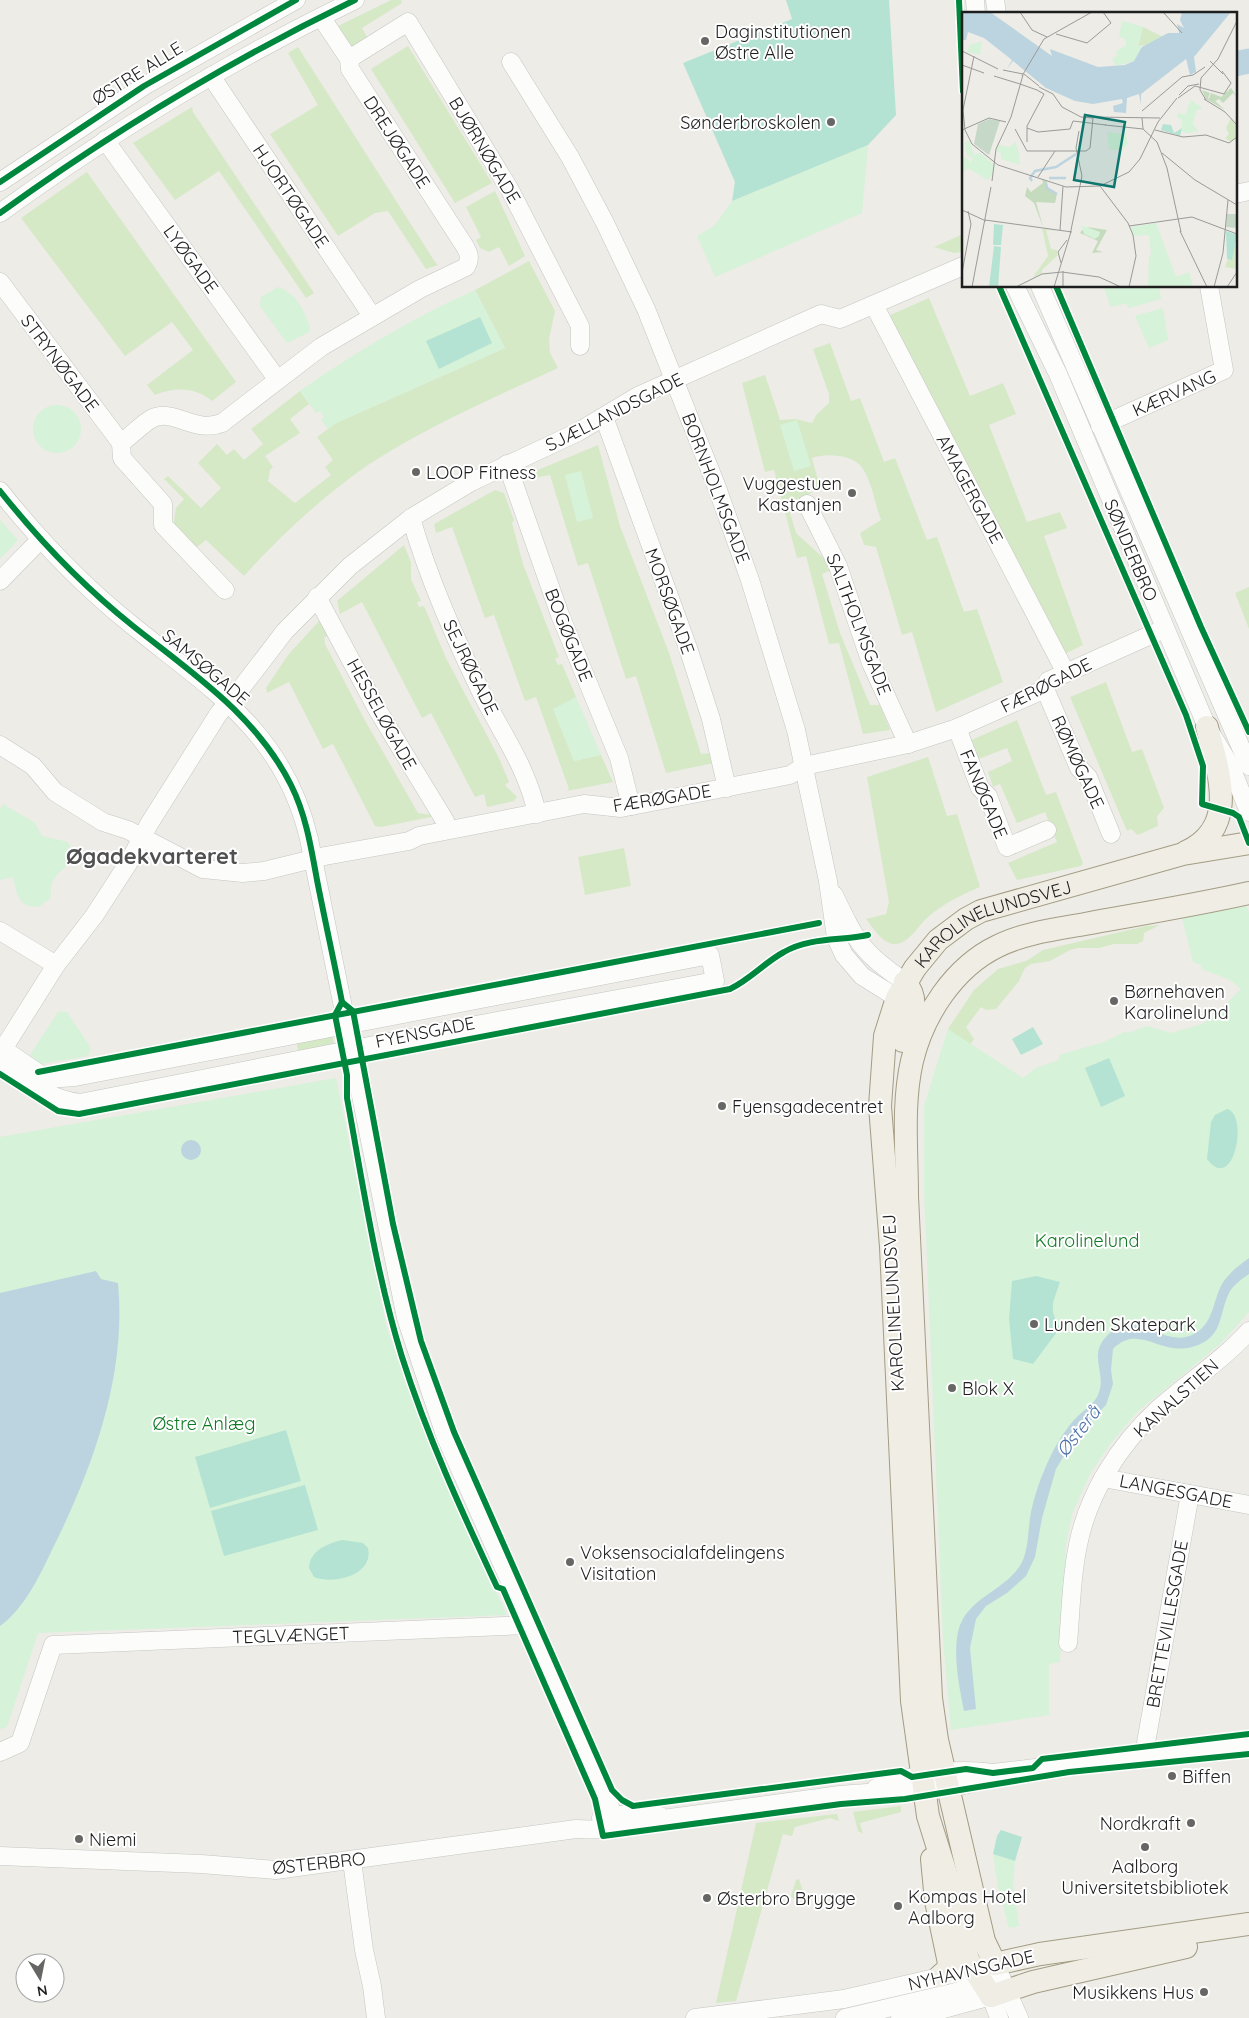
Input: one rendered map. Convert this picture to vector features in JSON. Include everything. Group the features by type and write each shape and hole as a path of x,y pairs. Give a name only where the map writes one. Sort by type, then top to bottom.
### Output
{"main road":[{"path":"1182,854 1204,840 1212,830 1221,809 1222,791 1207,727"},
{"name":"KAROLINELUNDSVEJ","path":"991,1978 968,1960 954,1896 928,1816 912,1692 891,1247 880,1106 886,1036 906,995 938,940 959,924 981,911 1182,854 1249,843"},
{"path":"1043,932 1139,903 1249,879"},
{"name":"KAROLINELUNDSVEJ","path":"991,1978 937,1740 932,1698 907,1196 908,1082 917,1043 940,998 956,979 983,955 998,945 1043,932 1249,893"},
{"path":"907,1196 895,1098 906,995 924,1004 940,998"},
{"path":"928,1816 936,1901 949,1963 947,1970 940,1976"},
{"name":"NYHAVNSGADE","path":"991,1978 1040,1954 1249,1924"},
{"name":"NYHAVNSGADE","path":"991,1978 1033,1982 1159,1952 1249,1939"}],"street":[{"name":"ØSTRE ALLE","path":"0,182 144,86 296,0"},
{"path":"249,55 300,15 327,0"},
{"path":"0,213 105,140 210,76 356,0"},
{"name":"DREJØGADE","path":"321,17 348,59 350,69 469,254 470,261 466,267 372,316"},
{"name":"BJØRNØGADE","path":"348,59 408,22 518,204 580,326 580,346"},
{"name":"BORNHOLMSGADE","path":"511,62 570,157 605,223 646,309 750,580 790,706 829,885 836,938 844,955 862,976 906,995"},
{"name":"HJORTØGADE","path":"210,76 372,316"},
{"name":"LYØGADE","path":"105,140 277,379"},
{"path":"1236,194 1249,191"},
{"name":"SJÆLLANDSGADE","path":"3,1060 65,970 94,916 219,713 285,631 316,597 350,566 411,518 471,482 578,432 623,404 821,314 840,319 962,266"},
{"name":"STRYNØGADE","path":"0,282 121,443"},
{"name":"SØNDERBRO","path":"1015,288 1058,374 1164,629 1207,727 1231,767 1249,812"},
{"name":"SØNDERBRO","path":"1041,288 1249,766"},
{"name":"KÆRVANG","path":"1100,426 1224,370 1209,288"},
{"name":"AMAGERGADE","path":"874,305 1066,673"},
{"path":"225,590 163,525 163,504 122,458 121,443 151,419 160,416 169,416 203,427 222,423 277,379 321,348 372,316"},
{"name":"MORSØGADE","path":"604,417 688,648 719,749 727,788"},
{"name":"BOGØGADE","path":"507,464 560,615 619,758 632,806"},
{"name":"SAMSØGADE","path":"0,491 42,539 132,625 209,684 260,735 291,785 306,826 406,1318 445,1435 524,1625 610,1806 613,1822"},
{"name":"SALTHOLMSGADE","path":"807,504 838,566 872,663 908,744"},
{"name":"SEJRØGADE","path":"411,518 439,600 461,651 514,751 537,814"},
{"path":"0,582 42,539"},
{"name":"HESSELØGADE","path":"316,597 377,709 445,821 447,830"},
{"name":"FÆRØGADE","path":"0,745 33,766 55,792 103,822 128,830 203,869 220,872 264,871 409,841 419,836 447,830 584,804 613,808 632,806 727,788 790,775 804,766 908,744 957,728 1045,689 1048,681 1164,629"},
{"name":"RØMØGADE","path":"1045,689 1078,768 1088,777 1111,834"},
{"name":"FANØGADE","path":"957,728 980,788 988,796 1007,847 1048,830"},
{"name":"SJÆLLANDSGADE","path":"3,1060 56,965 94,916"},
{"path":"0,931 56,965"},
{"name":"FYENSGADE","path":"710,955 715,982 476,1025 80,1103 63,1101 44,1093 3,1060 47,1079 75,1077 710,955"},
{"name":"KANALSTIEN","path":"1068,1644 1078,1545 1102,1478 1127,1442 1157,1410 1232,1350 1249,1331"},
{"name":"LANGESGADE","path":"1102,1478 1249,1505"},
{"name":"BRETTEVILLESGADE","path":"1144,1754 1190,1494"},
{"name":"TEGLVÆNGET","path":"0,1752 20,1743 53,1645 524,1625"},
{"name":"ØSTERBRO","path":"0,1856 201,1864 276,1870 352,1861 613,1822 670,1818 868,1791 904,1793 923,1783 947,1779 968,1784 993,1773 1249,1742"},
{"path":"352,1861 364,1950 372,1986 376,2018"},
{"name":"NYHAVNSGADE","path":"695,2018 844,1999 940,1976 991,1978"},
{"path":"845,2018 960,1991 991,1978"},
{"path":"991,1978 1000,2018"},
{"path":"991,1978 1019,2018"},
{"name":"NYHAVNSGADE","path":"900,2018 929,2013 991,1978"}],"green space":[{"path":"391,0 401,0 402,3 362,28 367,37 350,48 336,27"},
{"path":"786,0 889,0 896,115 868,145 732,201 735,182 683,63 792,19"},
{"path":"408,46 492,183 455,203 371,69"},
{"path":"298,47 438,265 426,269 388,211 375,213 338,236 270,134 318,105 288,53"},
{"path":"192,107 193,112 314,293 306,298 219,171 175,200 133,143"},
{"path":"868,145 862,213 715,277 697,236 715,225 732,201"},
{"path":"87,172 236,382 212,401 199,393 185,390 162,392 155,395 147,385 193,350 172,322 125,356 21,218"},
{"path":"495,191 525,256 509,266 499,247 489,252 480,248 476,240 481,237 466,207"},
{"path":"962,234 962,252 954,253 934,247"},
{"path":"529,261 555,311 549,339 550,353 558,368 435,426 365,467 302,518 244,576 206,540 194,549 173,527 176,508 184,499 164,479 168,476 201,508 221,488 198,463 217,444 227,455 234,449 244,460 263,444 251,429 300,391 309,404 290,419 300,433 265,456 273,467 270,470 268,481 295,503 331,475 325,467 333,460 317,437 336,423 505,348 475,290"},
{"path":"278,287 290,293 298,303 310,328 309,332 287,343 260,306 261,297"},
{"path":"1104,288 1159,288 1161,299 1129,308 1126,303 1111,307"},
{"path":"475,290 505,348 336,423 328,429 321,419 324,417 320,411 316,413 300,391 385,336"},
{"path":"929,298 970,396 1003,383 1016,414 989,425 1027,522 1060,512 1067,528 1044,536 1083,645 1063,655 888,316"},
{"path":"1163,308 1168,340 1149,348 1135,316"},
{"path":"480,317 492,343 439,369 426,341"},
{"path":"830,343 851,401 860,398 884,462 895,458 927,540 937,537 964,612 977,609 1003,682 936,712 912,632 902,635 876,547 864,545 860,533 881,520 866,475 859,464 847,458 832,455 812,458 819,484 810,494 787,503 796,533 831,565 832,570 822,574 840,633 870,705 880,705 890,730 863,734 839,643 829,644 806,556 797,558 774,470 765,472 742,383 765,375 780,420 796,419 812,423 816,415 829,403 829,394 813,349"},
{"path":"57,405 66,407 74,412 79,420 81,429 79,438 74,446 66,451 57,453 48,451 40,446 35,438 33,429 35,420 40,412 48,407"},
{"path":"797,420 811,466 794,471 780,425"},
{"path":"598,445 620,526 669,653 701,754 710,753 714,763 666,773 636,676 626,679 588,563 578,566 550,475 535,478 533,472"},
{"path":"581,471 593,518 577,522 565,475"},
{"path":"495,490 504,493 514,520 512,523 523,564 559,657 555,659 558,665 562,664 576,697 554,710 574,761 601,755 613,782 567,791 569,789 536,697 525,701 494,615 485,618 452,527 436,533 434,524"},
{"path":"0,520 18,540 0,559"},
{"path":"404,545 411,562 411,579 421,601 417,602 419,607 424,606 446,658 499,758 509,782 505,785 517,797 514,801 487,807 484,794 475,797 431,713 422,718 362,602 340,614 337,601"},
{"path":"1249,587 1249,629 1235,593"},
{"path":"320,620 331,636 324,637 325,644 363,717 418,813 432,815 431,817 381,827 375,826 333,744 323,749 289,682 267,693 266,688 288,655"},
{"path":"1106,682 1132,752 1142,749 1164,808 1157,816 1158,826 1138,835 1131,829 1127,831 1070,697"},
{"path":"576,697 601,755 574,761 553,709"},
{"path":"1017,720 1046,795 1056,792 1083,863 1081,866 1017,880 1008,863 1057,842 1045,812 1017,823 1000,784 993,787 988,772 1012,761 1007,748 976,760 969,741"},
{"path":"928,757 947,816 957,814 980,887 945,904 927,918 908,938 894,944 882,938 866,919 886,914 889,902 867,777"},
{"path":"3,804 35,823 42,836 68,842 72,857 70,862 55,877 52,883 50,899 38,907 26,905 22,902 17,894 13,877 0,880 0,809"},
{"path":"624,848 631,886 585,895 578,857"},
{"name":"Karolinelund","path":"1246,906 1249,912 1249,1312 1220,1344 1137,1412 1110,1444 1090,1474 1072,1514 1066,1545 1060,1662 1049,1664 1049,1715 951,1730 943,1639 924,1189 924,1106 948,1029 1023,1078 1036,1068 1059,1060 1059,1055 1104,1042 1126,1031 1128,1033 1147,1026 1171,1033 1202,1024 1213,1017 1241,989 1230,980 1202,969 1201,965 1193,962 1182,918"},
{"path":"1160,925 1144,933 1143,941 1137,944 1114,944 1099,948 1078,948 1070,950 1050,961 1031,964 1025,968 1019,981 996,1009 986,1010 981,1007 966,1027 974,1039 970,1045 948,1029 974,990 998,969 1026,961 1043,950 1146,926"},
{"path":"58,1012 67,1012 91,1048 88,1056 41,1064 30,1055"},
{"path":"1033,1027 1043,1044 1021,1055 1012,1039"},
{"path":"332,1034 335,1049 299,1056 296,1041"},
{"path":"1109,1058 1125,1096 1101,1107 1085,1068"},
{"name":"Østre Anlæg","path":"336,1078 387,1329 435,1461 507,1615 38,1633 7,1727 0,1729 0,1137"},
{"path":"1227,1109 1234,1114 1237,1124 1235,1149 1231,1160 1225,1167 1217,1167 1207,1159 1211,1122 1215,1115"},
{"name":"Lunden Skatepark","path":"1036,1276 1060,1282 1055,1295 1053,1310 1060,1328 1033,1364 1013,1359 1009,1319 1012,1281"},
{"path":"286,1430 301,1481 210,1508 195,1457"},
{"path":"305,1485 318,1530 224,1556 211,1511"},
{"path":"343,1540 363,1543 368,1548 368,1557 365,1565 351,1576 332,1580 314,1577 309,1568 312,1557 320,1549 331,1543"},
{"path":"901,1806 901,1812 860,1823 863,1834 858,1831 853,1812"},
{"path":"837,1814 839,1821 830,1818 795,1827 792,1836 783,1834 736,2001 716,2003 756,1823"},
{"path":"1001,1830 1022,1837 1015,1861 993,1854 997,1836"},
{"path":"993,1854 1015,1861 1013,1885 1019,1926 1009,1928 998,1887"},
{"path":"799,1879 805,1898 794,1900 791,1896 796,1880"}],"water":[{"path":"191,1140 198,1143 201,1150 198,1157 191,1160 184,1157 181,1150 184,1143"},
{"path":"1249,1258 1249,1274 1238,1282 1229,1293 1218,1325 1210,1338 1192,1347 1180,1349 1141,1339 1132,1339 1123,1342 1113,1349 1111,1370 1113,1384 1106,1405 1075,1437 1056,1469 1042,1518 1035,1557 1026,1576 1007,1593 986,1606 976,1619 970,1648 976,1709 964,1711 957,1671 956,1651 958,1632 970,1610 1017,1571 1023,1560 1033,1504 1050,1458 1067,1429 1098,1396 1101,1385 1098,1358 1100,1345 1116,1328 1127,1325 1138,1325 1180,1338 1199,1331 1209,1319 1222,1284 1234,1270"},
{"path":"96,1271 101,1279 118,1283 117,1353 112,1387 103,1422 80,1488 41,1572 24,1602 0,1626 0,1293"}],"waterway":[{"name":"Østerå","path":"1236,64 1249,61"}],"cycle path":[{"path":"0,182 144,86 296,0"},
{"path":"0,213 85,154 173,99 263,47 355,0"},
{"path":"959,0 962,68"},
{"path":"1000,288 1186,715 1203,766 1202,804 1233,813 1239,817 1249,843"},
{"path":"1057,288 1201,627 1249,732"},
{"path":"0,491 46,545 80,579 115,611 221,697 260,737 277,760 296,796 304,820 342,1002"},
{"path":"38,1072 819,923"},
{"path":"0,1074 58,1111 79,1114 730,989 777,956 794,947 815,942 868,935"},
{"path":"342,1002 335,1015 347,1075 347,1098 377,1261 402,1357 422,1416 458,1502 497,1587 503,1589 595,1799 603,1836 841,1804 905,1799 1069,1772 1249,1754"},
{"path":"342,1002 353,1011 393,1224 421,1341 454,1432 612,1790 622,1800 633,1806 901,1771 912,1777 966,1769 993,1773 1033,1768 1042,1759 1249,1734"}],"place":[{"name":"Daginstitutionen Østre Alle","path":"705,41"},
{"name":"Sønderbroskolen","path":"831,122"},
{"name":"LOOP Fitness","path":"416,472"},
{"name":"Vuggestuen Kastanjen","path":"852,493"},
{"name":"Børnehaven Karolinelund","path":"1114,1001"},
{"name":"Fyensgadecentret","path":"722,1106"},
{"name":"Lunden Skatepark","path":"1034,1324"},
{"name":"Blok X","path":"952,1388"},
{"name":"Voksensocialafdelingens Visitation","path":"570,1562"},
{"name":"Biffen","path":"1172,1776"},
{"name":"Nordkraft","path":"1191,1823"},
{"name":"Niemi","path":"79,1839"},
{"name":"Aalborg Universitetsbibliotek","path":"1145,1847"},
{"name":"Østerbro Brygge","path":"707,1898"},
{"name":"Kompas Hotel Aalborg","path":"898,1906"},
{"name":"Musikkens Hus","path":"1204,1992"}],"district":[{"name":"Øgadekvarteret","path":"152,856"}]}
